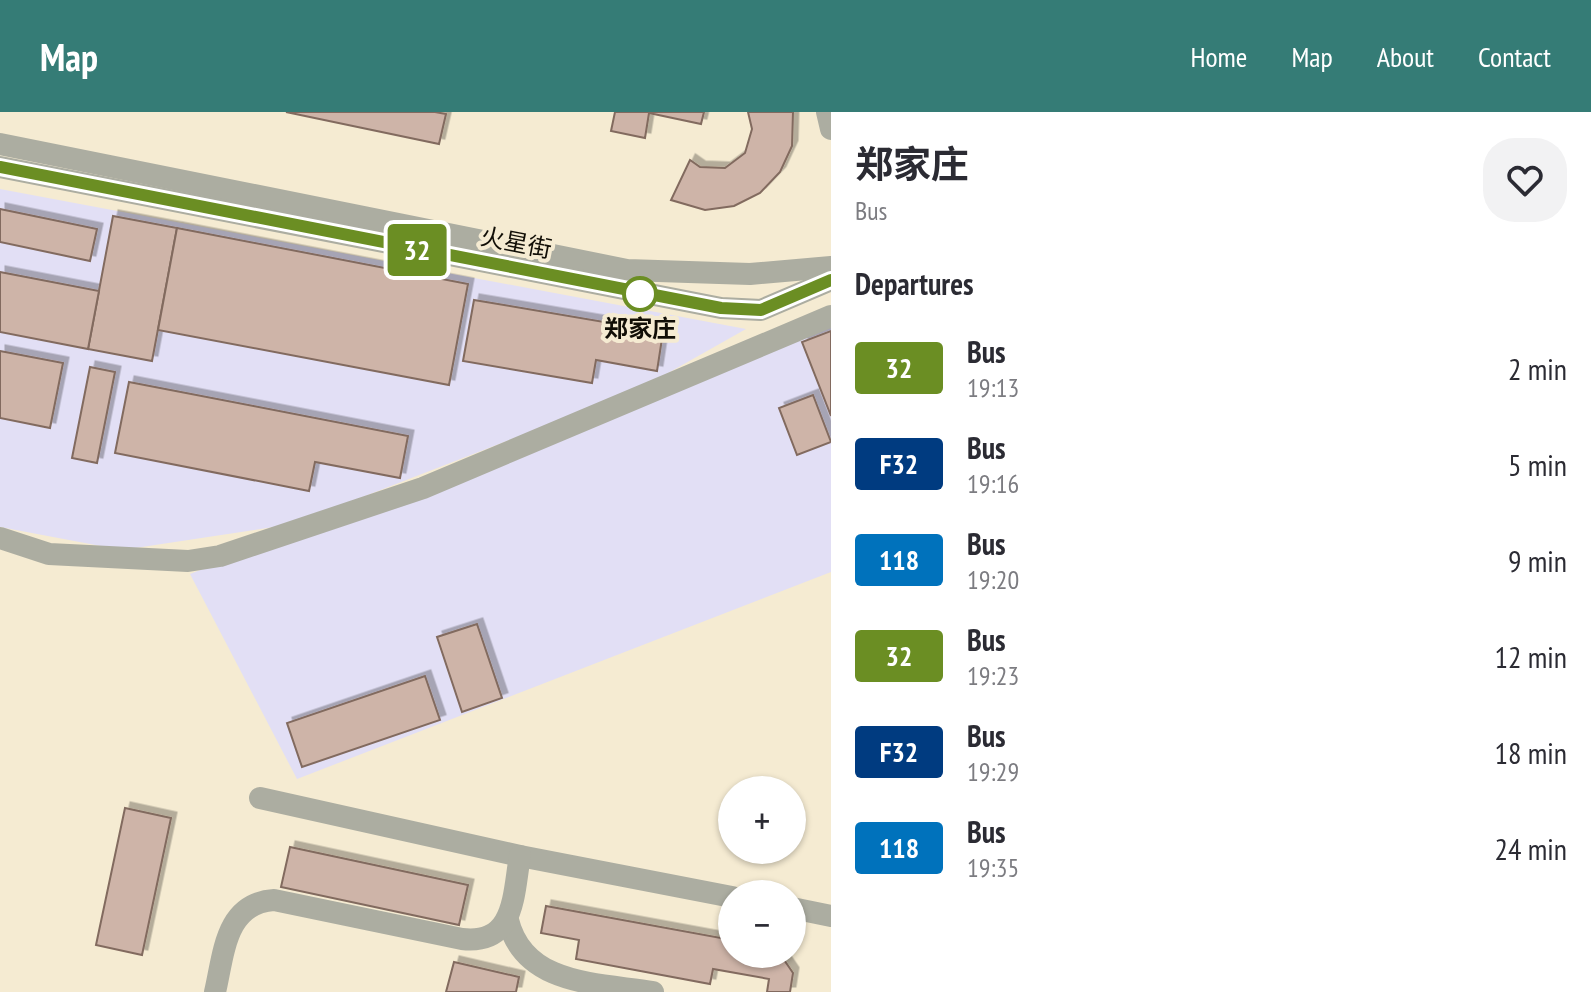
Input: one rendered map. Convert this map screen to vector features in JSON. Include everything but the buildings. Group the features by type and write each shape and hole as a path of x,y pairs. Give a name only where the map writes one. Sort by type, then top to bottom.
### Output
{"street":[{"path":"827,112 831,129"},
{"name":"火星街","path":"0,144 627,270 750,274 831,267"},
{"name":"火星街","path":"0,167 721,308 761,310 831,280"},
{"path":"0,538 49,554 188,561 220,556 423,488 831,316"},
{"path":"260,798 520,856 718,894"},
{"path":"520,856 508,920 520,949 549,973 653,992"},
{"path":"215,992 234,921 248,907 265,901 472,940 491,936 508,920"},
{"path":"806,911 831,916"}],"shaded area":[{"path":"0,189 746,329 638,390 293,524 122,550 0,527"},
{"path":"831,324 831,572 297,779 190,574"}],"bus line":[{"name":"32","path":"0,167 721,308 761,310 831,280"}],"place":[{"name":"郑家庄","path":"640,294"}]}
